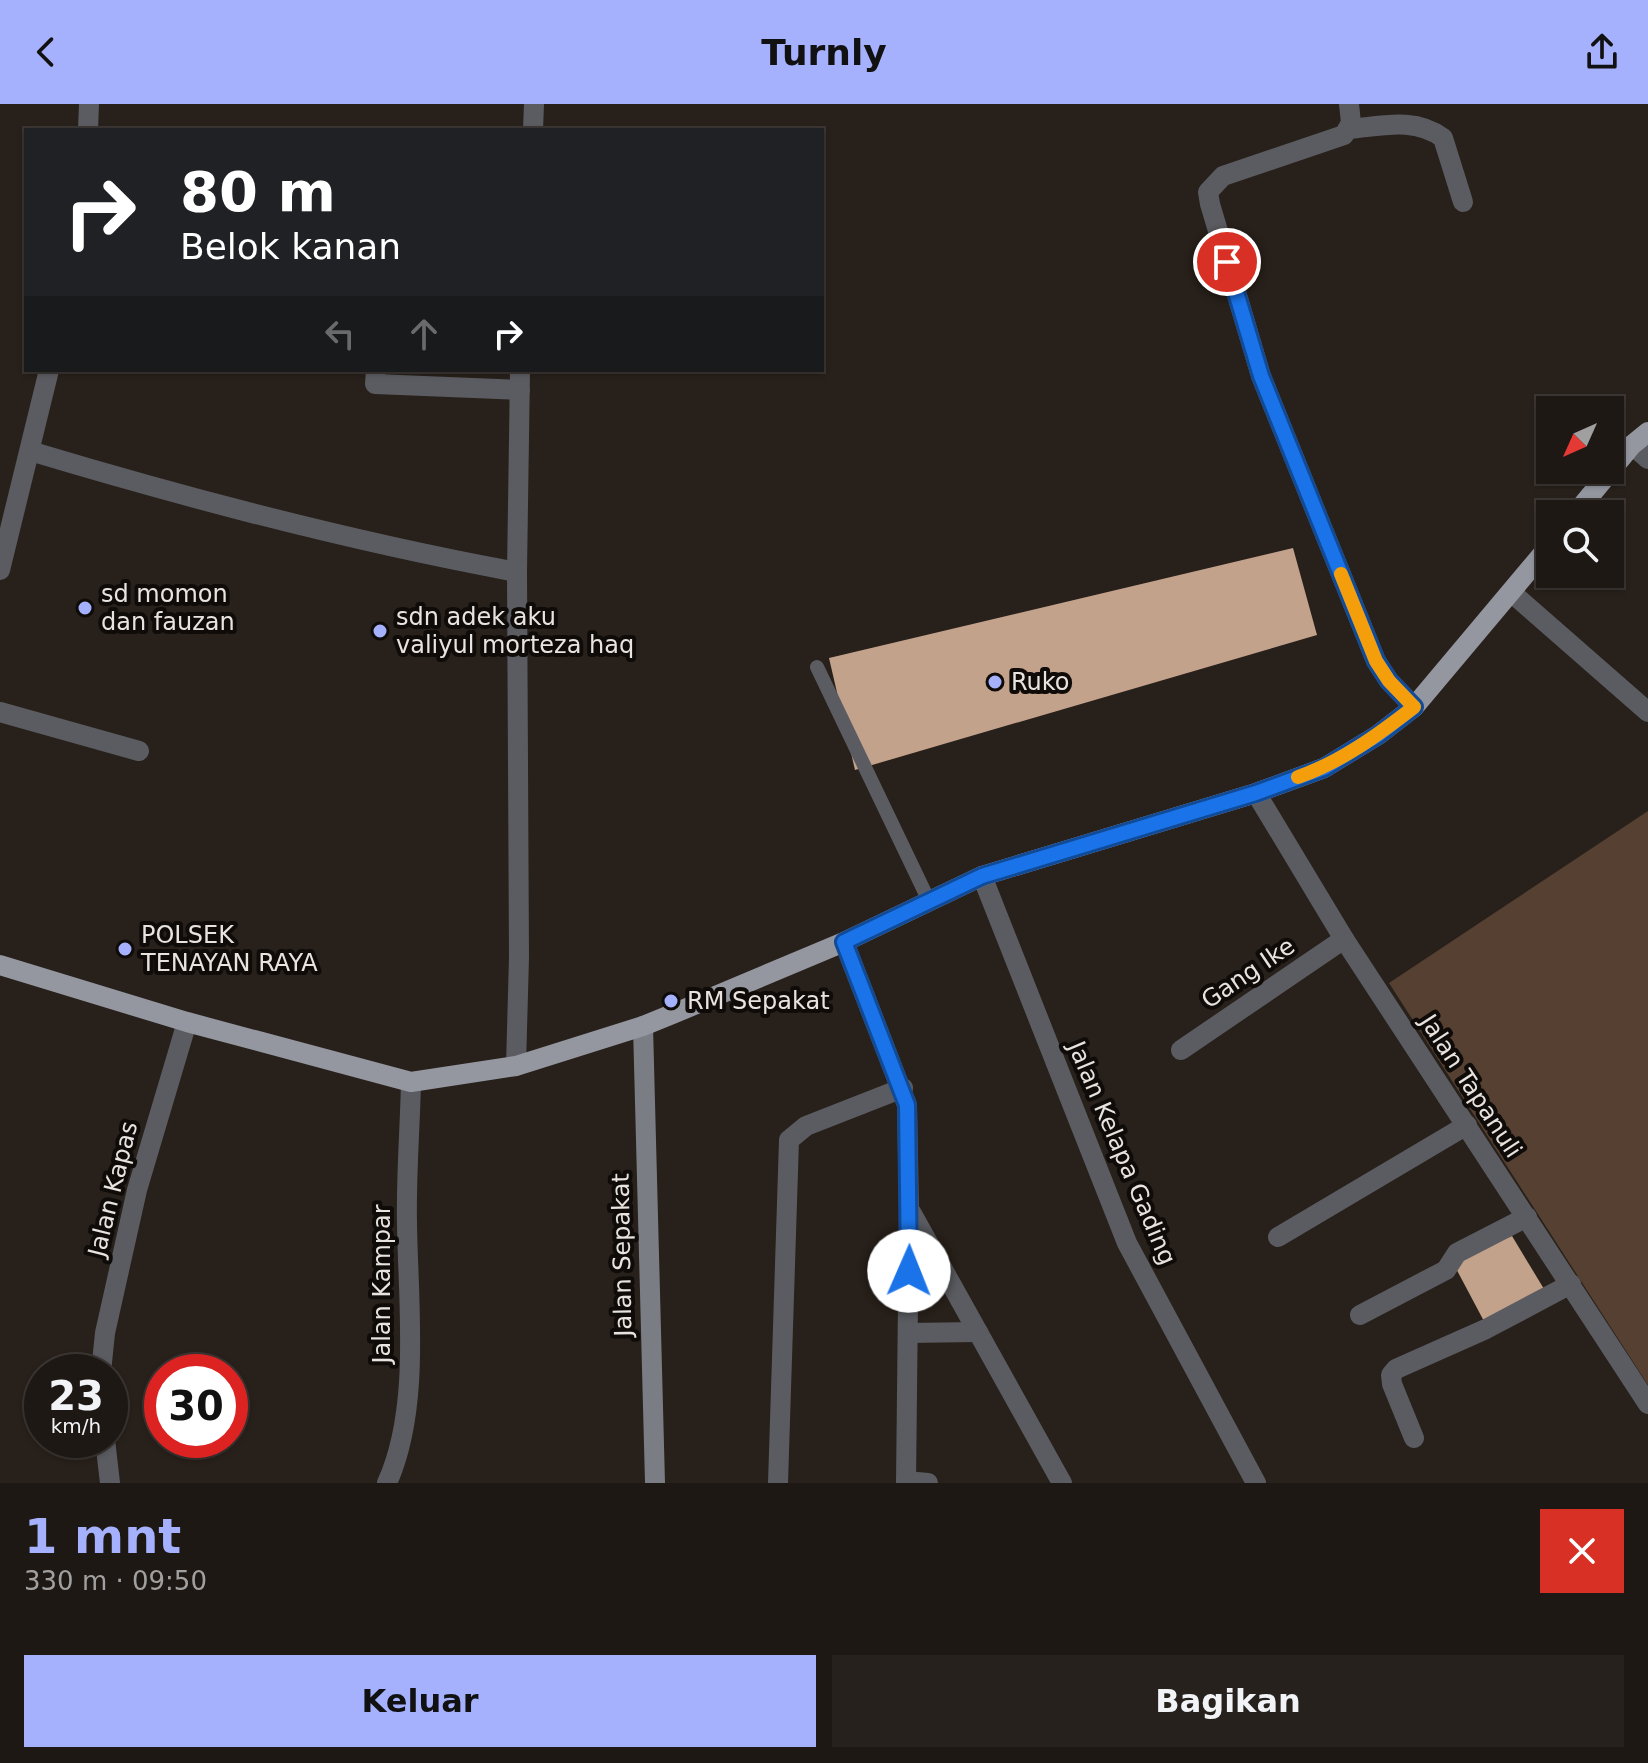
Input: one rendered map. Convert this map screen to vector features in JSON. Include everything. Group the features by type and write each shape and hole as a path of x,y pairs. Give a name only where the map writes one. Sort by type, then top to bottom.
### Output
{"main road":[{"path":"1589,500 1643,445"},
{"path":"0,965 187,1022 411,1082 516,1066 643,1026 844,942 982,876 1256,793 1324,768 1378,735 1414,707 1536,563"},
{"name":"Jalan Sepakat","path":"643,1026 655,1483"}],"street":[{"path":"88,128 89,104"},
{"path":"533,128 534,104"},
{"path":"1349,104 1352,116 1350,129 1344,135 1223,176 1208,192 1261,376 1370,646 1389,681 1414,707"},
{"path":"1350,129 1412,124 1436,132 1443,138 1463,202"},
{"path":"0,570 49,372"},
{"path":"376,372 375,384 520,380 516,1066"},
{"path":"30,451 141,484 428,556 517,572"},
{"path":"1512,593 1648,712"},
{"path":"0,712 139,751"},
{"name":"Jalan Tapanuli","path":"1256,793 1344,939 1648,1404"},
{"name":"Jalan Kelapa Gading","path":"982,876 1127,1243 1256,1483"},
{"name":"Gang Ike","path":"1181,1050 1344,939"},
{"path":"844,942 907,1105 906,1482 928,1483"},
{"name":"Jalan Kapas","path":"103,1354 137,1190 187,1022"},
{"name":"Jalan Kampar","path":"387,1483 399,1448 410,1367 407,1218 411,1082"},
{"path":"778,1483 789,1140 806,1126 903,1088"},
{"path":"1278,1237 1467,1125"},
{"path":"909,1209 1062,1483"},
{"path":"1360,1315 1446,1270 1457,1253 1527,1217"},
{"path":"1414,1438 1392,1384 1391,1375 1396,1369 1486,1329 1571,1284"},
{"path":"908,1333 978,1332"},
{"path":"107,1458 110,1483"}],"lane":[{"path":"817,667 929,901"}],"shaded area":[{"path":"1648,811 1648,1385 1389,983"}],"building":[{"name":"Ruko","path":"1293,548 1317,635 855,770 829,658"},
{"path":"1512,1236 1544,1289 1486,1325 1452,1261"}],"slow traffic":[{"path":"1298,777 1324,768 1378,735 1414,707 1389,681 1376,661 1341,574"}],"place":[{"name":"sd momon dan fauzan","path":"85,608"},
{"name":"sdn adek aku valiyul morteza haq","path":"380,631"},
{"name":"Ruko","path":"995,682"},
{"name":"POLSEK TENAYAN RAYA","path":"125,949"},
{"name":"RM Sepakat","path":"671,1001"}],"route":[{"path":"909,1271 907,1105 844,942 982,876 1256,793 1324,768 1378,735 1414,707 1389,681 1376,661 1261,376 1227,262"}]}
